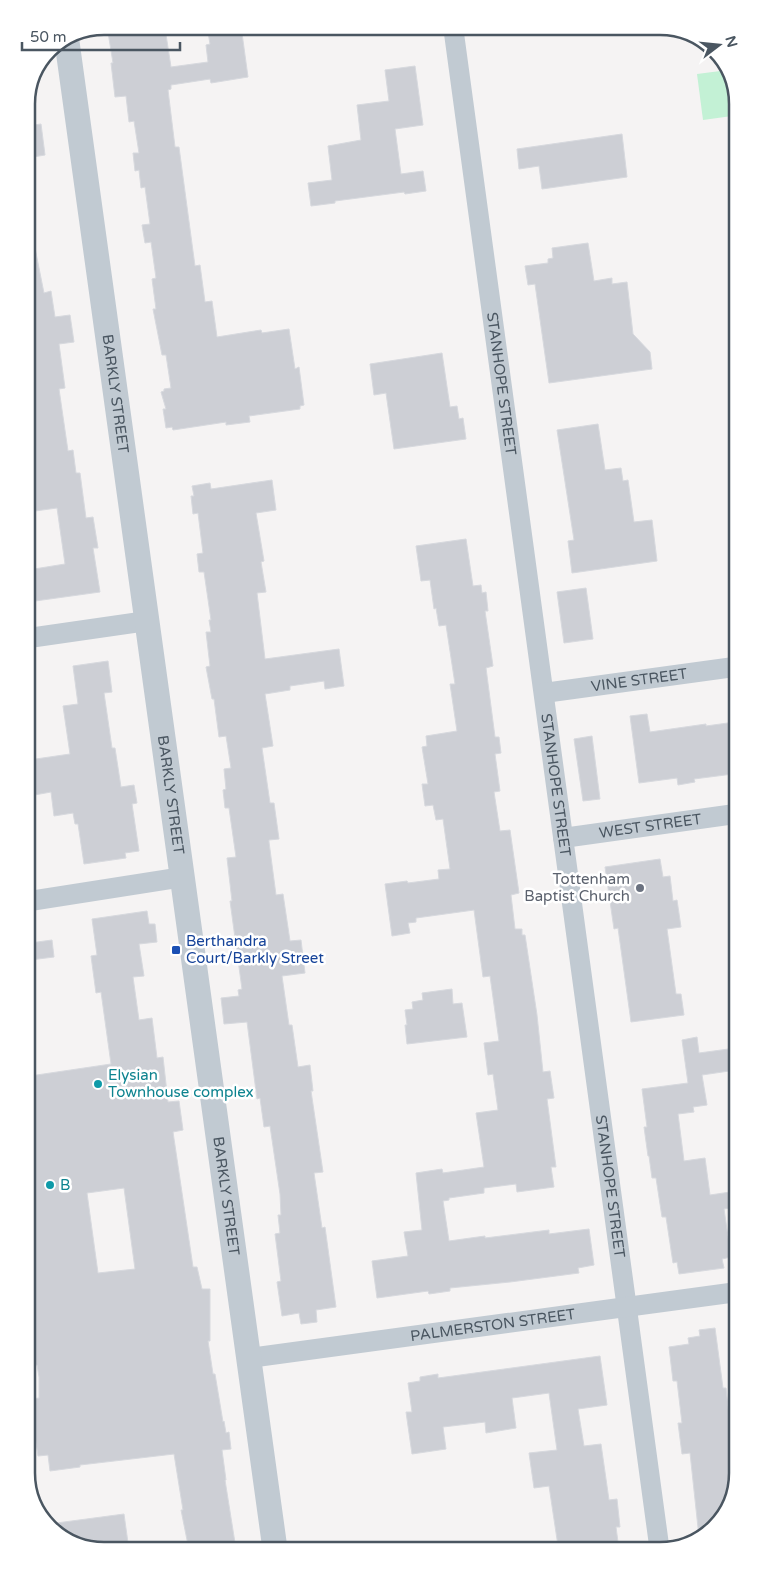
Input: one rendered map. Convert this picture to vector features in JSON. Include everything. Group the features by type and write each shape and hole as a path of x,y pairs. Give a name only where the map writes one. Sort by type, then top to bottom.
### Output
{"street":[{"name":"STANHOPE STREET","path":"453,35 659,1542"},
{"name":"BARKLY STREET","path":"68,46 274,1542"},
{"path":"35,637 147,621"},
{"name":"VINE STREET","path":"544,693 729,668"},
{"name":"WEST STREET","path":"563,838 729,815"},
{"path":"35,900 183,877"},
{"name":"PALMERSTON STREET","path":"249,1358 729,1293"}],"green space":[{"path":"720,71 728,91 729,116 703,120 697,74"}],"building":[{"path":"108,35 166,35 171,67 208,62 206,45 210,44 208,35 242,35 248,77 211,83 210,79 171,85 171,89 168,90 175,147 179,147 195,266 200,265 205,302 212,301 217,337 261,330 262,333 289,329 295,369 299,367 304,405 300,406 300,409 249,416 250,422 226,425 226,422 173,430 172,427 166,428 163,409 166,409 161,392 164,389 171,388 166,355 162,355 153,309 156,309 152,279 156,278 151,242 145,243 142,225 150,224 145,187 141,188 139,170 135,171 133,153 139,153 134,121 129,122 126,96 115,97 111,63 113,63"},
{"path":"415,66 423,125 395,129 401,174 423,171 426,191 335,201 335,203 311,206 308,183 332,180 328,146 361,140 357,105 389,101 385,70"},
{"path":"41,124 45,155 35,157 35,125"},
{"path":"622,134 627,177 542,189 539,166 519,169 517,149"},
{"path":"588,243 594,281 612,278 612,284 627,282 633,334 650,352 652,369 549,383 535,284 528,285 525,266 548,263 548,259 553,258 552,248"},
{"path":"35,248 44,293 51,291 55,317 70,315 74,342 59,344 65,388 59,389 68,451 73,450 76,473 80,473 86,518 93,517 98,548 93,548 100,592 35,601 35,569 65,564 57,508 35,511"},
{"path":"442,353 450,407 457,406 459,419 463,418 466,439 394,449 386,393 374,395 370,364"},
{"path":"598,424 605,470 621,468 623,481 628,480 634,522 652,520 657,561 572,573 568,541 574,540 557,430"},
{"path":"272,480 276,510 256,513 264,561 261,562 266,592 257,593 265,659 339,649 344,686 325,689 324,681 290,686 290,690 265,694 273,746 262,748 270,803 274,803 279,839 269,840 276,895 283,894 290,941 301,940 305,973 282,976 289,1025 292,1025 298,1067 310,1065 313,1091 311,1091 323,1172 314,1173 322,1228 325,1227 336,1307 316,1310 317,1322 301,1324 299,1313 282,1316 277,1282 281,1281 275,1234 280,1233 278,1215 281,1215 280,1194 270,1126 264,1127 260,1098 257,1099 247,1022 224,1024 221,998 239,996 238,990 242,989 230,901 232,901 227,858 236,857 229,808 225,808 223,790 226,789 224,769 231,768 226,736 219,737 214,699 212,699 206,667 210,666 206,632 211,632 209,620 211,620 204,572 199,572 197,554 203,553 198,513 193,514 191,496 194,496 192,486 210,483 211,489"},
{"path":"466,539 473,586 481,585 482,593 486,592 488,611 485,611 493,666 486,668 495,737 499,737 501,753 495,754 500,791 494,792 500,831 510,830 519,893 511,895 515,929 522,929 522,935 525,935 543,1072 550,1071 554,1098 547,1099 556,1167 551,1167 554,1187 517,1192 516,1184 484,1188 484,1193 449,1198 449,1200 443,1201 449,1241 549,1230 549,1234 589,1229 594,1265 578,1268 579,1273 450,1288 450,1291 429,1294 428,1291 377,1298 372,1261 408,1256 404,1232 422,1230 416,1173 442,1169 443,1173 484,1167 476,1113 498,1110 493,1074 488,1075 484,1043 499,1041 490,976 483,977 474,910 416,918 416,922 408,923 410,933 392,936 385,884 439,879 438,870 450,869 443,819 436,820 433,805 425,806 422,784 428,784 422,747 427,746 426,736 457,731 450,684 455,684 446,625 439,626 436,608 434,609 430,580 421,581 416,546"},
{"path":"586,588 593,639 564,643 557,592"},
{"path":"108,661 112,692 104,693 112,748 115,748 121,787 134,785 137,803 132,804 139,851 125,853 126,858 84,864 78,824 75,824 73,813 54,816 51,792 35,795 35,759 70,754 63,706 78,704 73,666"},
{"path":"647,714 650,732 729,723 729,775 694,779 695,782 678,785 677,778 639,783 630,716"},
{"path":"592,736 600,799 583,801 574,739"},
{"path":"660,859 663,877 670,876 673,901 677,900 681,927 667,929 676,994 681,994 684,1015 631,1022 618,928 614,929 605,867"},
{"path":"147,911 149,924 155,924 157,942 139,944 144,976 133,977 139,1020 152,1018 157,1058 163,1057 168,1102 179,1101 183,1130 173,1132 193,1267 197,1267 202,1289 210,1289 210,1341 208,1341 223,1422 226,1433 229,1432 231,1449 222,1450 235,1542 187,1542 181,1510 183,1510 174,1454 80,1465 80,1467 50,1471 48,1455 38,1456 35,1436 35,1399 39,1398 39,1377 37,1365 35,1365 35,1075 111,1064 101,992 96,993 91,956 97,955 92,919","holes":["124,1188 135,1269 98,1273 87,1193"]},
{"path":"52,940 54,957 35,959 35,942"},
{"path":"452,989 453,1004 462,1003 467,1037 407,1044 405,1010 413,1009 412,1002 423,1000 422,993"},
{"path":"697,1037 699,1053 729,1049 729,1071 702,1075 707,1105 693,1107 694,1112 678,1114 684,1161 705,1158 710,1195 729,1192 729,1208 724,1209 729,1257 722,1259 724,1268 679,1274 677,1262 673,1263 666,1217 662,1217 656,1178 652,1178 644,1127 647,1127 642,1089 688,1083 682,1040"},
{"path":"715,1328 723,1388 726,1388 729,1416 729,1473 728,1486 722,1503 712,1518 698,1530 690,1453 682,1454 678,1423 682,1423 677,1381 673,1381 669,1347 689,1344 688,1338 700,1336 699,1330"},
{"path":"600,1356 607,1405 578,1409 584,1446 601,1444 609,1500 617,1499 620,1527 616,1527 618,1542 557,1542 549,1486 534,1488 529,1453 557,1450 549,1393 512,1398 516,1428 486,1433 485,1422 443,1427 446,1449 412,1454 406,1412 412,1412 408,1383 420,1381 420,1377 438,1374 438,1378"},
{"path":"124,1514 128,1542 91,1541 74,1535 56,1523"}],"place":[{"name":"Tottenham Baptist Church","path":"640,888"},
{"name":"Berthandra Court/Barkly Street","path":"176,950"},
{"name":"Elysian Townhouse complex","path":"98,1084"},
{"name":"B","path":"50,1185"}]}
